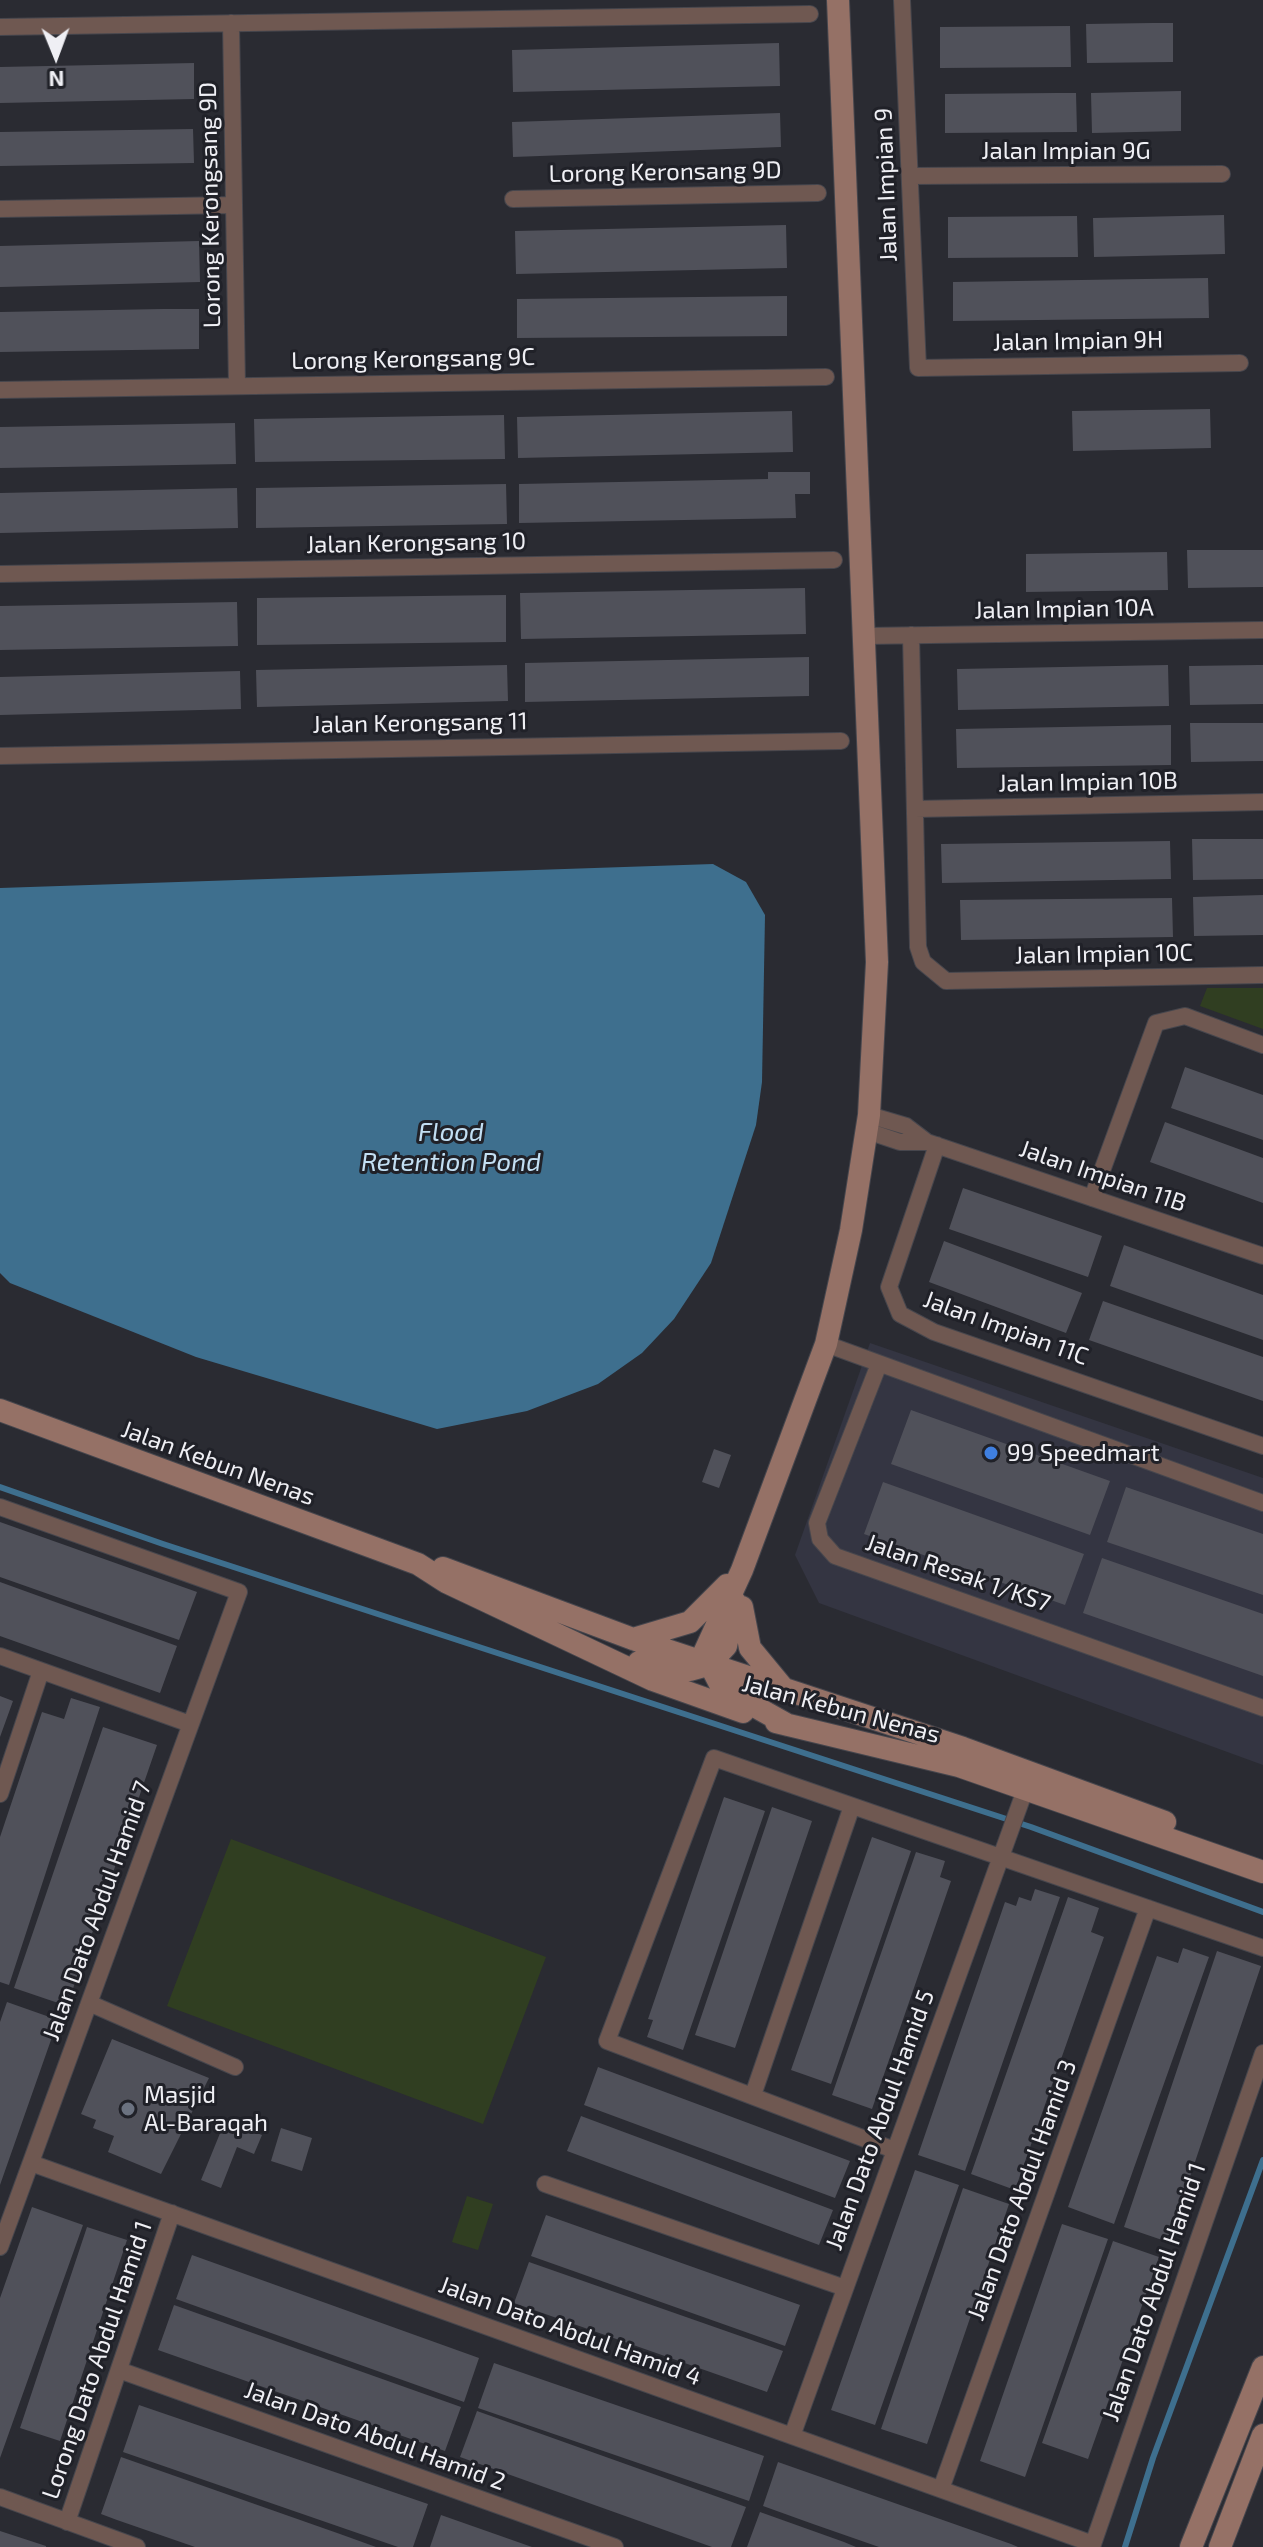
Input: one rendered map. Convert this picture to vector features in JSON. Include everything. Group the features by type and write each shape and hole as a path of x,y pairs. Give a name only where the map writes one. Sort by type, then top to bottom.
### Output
{"street":[{"path":"788,1725 722,1688 708,1665 705,1648 742,1570 785,1446 826,1344 851,1230 868,1123 877,962 838,0"},
{"name":"Jalan Impian 9","path":"902,0 918,368"},
{"path":"0,27 810,14"},
{"name":"Lorong Kerongsang 9D","path":"231,23 237,386"},
{"name":"Jalan Impian 9G","path":"910,176 1222,174"},
{"name":"Lorong Keronsang 9D","path":"513,199 818,193"},
{"path":"0,209 234,205"},
{"name":"Jalan Impian 9H","path":"918,368 1240,363"},
{"name":"Lorong Kerongsang 9C","path":"0,390 826,377"},
{"name":"Jalan Kerongsang 10","path":"0,574 834,560"},
{"name":"Jalan Impian 10A","path":"865,636 1263,630"},
{"path":"911,635 915,809"},
{"name":"Jalan Kerongsang 11","path":"0,756 841,741"},
{"name":"Jalan Impian 10B","path":"915,809 1263,802"},
{"name":"Jalan Impian 10C","path":"915,809 918,947 923,962 946,981 1263,975"},
{"path":"1092,1198 1156,1023 1185,1016 1263,1045"},
{"name":"Jalan Impian 11B","path":"868,1123 906,1126 932,1143 1263,1256"},
{"name":"Jalan Impian 11C","path":"932,1143 889,1287 900,1314 934,1332 1263,1446"},
{"path":"826,1344 1263,1503"},
{"name":"Jalan Resak 1/KS7","path":"879,1364 817,1523 820,1539 835,1556 1263,1708"},
{"name":"Jalan Kebun Nenas","path":"0,1410 418,1564 453,1569 633,1639 784,1689 1029,1780 1263,1858"},
{"name":"Jalan Dato Abdul Hamid 7","path":"0,1507 239,1592 0,2247"},
{"name":"Jalan Kebun Nenas","path":"418,1564 446,1582 653,1680 788,1725 996,1778 1029,1780 1057,1800 1263,1872"},
{"path":"633,1639 690,1622 742,1570"},
{"path":"742,1570 742,1616 747,1640 784,1689"},
{"path":"591,1648 664,1669 690,1670 708,1665"},
{"path":"0,1656 190,1724"},
{"path":"0,1794 41,1671"},
{"path":"894,2150 607,2041 714,1758 1263,1948"},
{"path":"996,1778 1010,1800 1011,1824"},
{"name":"Jalan Dato Abdul Hamid 5","path":"792,2436 1029,1780"},
{"path":"1011,1824 1026,1806 1057,1800"},
{"path":"753,2095 852,1806"},
{"name":"Jalan Dato Abdul Hamid 3","path":"941,2489 1148,1908"},
{"path":"89,2003 235,2067"},
{"name":"Jalan Dato Abdul Hamid 1","path":"1093,2545 1263,2053"},
{"name":"Jalan Dato Abdul Hamid 4","path":"31,2163 1093,2545"},
{"path":"545,2184 845,2288"},
{"name":"Lorong Dato Abdul Hamid 1","path":"67,2522 172,2213"},
{"path":"1191,2547 1263,2367"},
{"name":"Jalan Dato Abdul Hamid 2","path":"119,2370 615,2547"},
{"path":"1220,2547 1263,2435"},
{"path":"0,2497 137,2547"}],"shaded area":[{"path":"870,1343 1263,1478 1263,1765 819,1603 795,1555"}],"green space":[{"path":"1207,988 1263,988 1263,1029 1200,1006"},
{"path":"231,1839 546,1957 483,2124 167,2006"},
{"path":"467,2196 493,2204 478,2250 452,2242"}],"water":[{"name":"Flood Retention Pond","path":"713,864 746,882 765,915 762,1082 756,1125 711,1263 674,1319 642,1353 598,1384 527,1411 437,1429 196,1357 10,1283 0,1273 0,888"}],"building":[{"path":"1173,23 1173,62 1087,63 1086,24"},
{"path":"1070,26 1071,67 940,68 940,27"},
{"path":"779,43 780,86 513,92 512,50"},
{"path":"194,63 194,99 0,103 0,67"},
{"path":"1181,91 1181,131 1092,133 1091,93"},
{"path":"1076,93 1077,132 945,133 945,94"},
{"path":"780,113 781,147 513,157 512,122"},
{"path":"193,129 194,163 0,166 0,132"},
{"path":"1224,215 1225,254 1094,257 1093,218"},
{"path":"1077,216 1078,257 948,258 948,217"},
{"path":"786,225 787,268 516,274 515,231"},
{"path":"199,241 200,282 0,287 0,246"},
{"path":"1208,278 1209,318 953,321 953,282"},
{"path":"787,296 787,336 517,338 517,299"},
{"path":"199,309 199,349 0,352 0,312"},
{"path":"1210,409 1211,448 1073,451 1072,411"},
{"path":"792,411 793,452 518,458 517,417"},
{"path":"504,415 505,459 255,462 254,419"},
{"path":"235,423 236,464 0,468 0,427"},
{"path":"768,472 810,472 810,494 795,494 796,518 519,523 519,484 768,479"},
{"path":"506,484 507,524 256,528 256,488"},
{"path":"237,488 238,528 0,533 0,493"},
{"path":"1187,550 1263,550 1263,587 1188,588"},
{"path":"1167,552 1168,590 1026,592 1026,554"},
{"path":"805,588 806,634 521,639 520,593"},
{"path":"506,595 506,642 257,645 257,598"},
{"path":"237,602 238,646 0,650 0,606"},
{"path":"809,657 809,696 525,702 525,663"},
{"path":"507,665 508,701 257,707 256,670"},
{"path":"1168,665 1169,706 958,710 957,669"},
{"path":"1263,665 1263,704 1190,705 1189,666"},
{"path":"240,671 241,709 0,715 0,677"},
{"path":"1190,723 1263,723 1263,761 1191,762"},
{"path":"1171,725 1171,765 957,768 956,729"},
{"path":"1192,839 1263,839 1263,879 1193,880"},
{"path":"1170,841 1171,879 942,883 941,844"},
{"path":"1263,895 1263,935 1194,936 1193,897"},
{"path":"1172,898 1173,937 961,940 960,900"},
{"path":"1185,1067 1263,1095 1263,1140 1171,1108"},
{"path":"1165,1122 1263,1158 1263,1203 1150,1162"},
{"path":"963,1188 1102,1236 1088,1277 949,1229"},
{"path":"944,1241 1082,1293 1066,1333 929,1282"},
{"path":"1124,1245 1263,1295 1263,1340 1110,1286"},
{"path":"1103,1301 1263,1357 1263,1401 1089,1340"},
{"path":"911,1410 1110,1481 1090,1535 891,1464"},
{"path":"714,1449 731,1455 719,1488 702,1482"},
{"path":"883,1482 1084,1554 1065,1605 864,1534"},
{"path":"1126,1487 1263,1534 1263,1595 1107,1542"},
{"path":"0,1522 197,1592 179,1640 0,1577"},
{"path":"1102,1558 1263,1614 1263,1676 1083,1613"},
{"path":"0,1582 177,1646 160,1693 0,1636"},
{"path":"0,1696 13,1701 0,1737"},
{"path":"71,1698 100,1707 9,1985 0,1982 0,1837 42,1712 64,1719"},
{"path":"103,1727 157,1745 67,2006 14,1988"},
{"path":"724,1797 765,1811 683,2050 647,2037 653,2020 648,2019"},
{"path":"772,1807 812,1821 735,2048 695,2035"},
{"path":"872,1837 911,1851 831,2084 791,2070"},
{"path":"916,1852 945,1861 940,1877 951,1881 872,2109 832,2095"},
{"path":"1035,1889 1060,1897 965,2171 918,2155 1005,1902 1016,1906 1019,1897 1031,1901"},
{"path":"1068,1897 1099,1908 1091,1932 1104,1937 1015,2190 971,2174"},
{"path":"1183,1948 1209,1957 1114,2224 1068,2207 1157,1956 1178,1963"},
{"path":"1217,1951 1261,1966 1168,2242 1124,2227"},
{"path":"7,2002 58,2020 0,2185 0,2022"},
{"path":"112,2039 209,2078 161,2174 108,2152 114,2136 93,2128 96,2120 81,2114"},
{"path":"598,2067 850,2161 835,2198 584,2105"},
{"path":"581,2116 833,2210 819,2245 567,2151"},
{"path":"225,2121 262,2135 254,2154 237,2147 221,2188 201,2180"},
{"path":"281,2128 312,2138 302,2171 271,2161"},
{"path":"915,2170 959,2185 875,2425 831,2410"},
{"path":"963,2188 1009,2204 927,2444 881,2429"},
{"path":"32,2207 83,2225 0,2458 0,2298"},
{"path":"546,2215 800,2305 785,2346 531,2256"},
{"path":"1062,2224 1108,2239 1025,2477 980,2461"},
{"path":"87,2227 127,2240 60,2441 20,2428"},
{"path":"1113,2241 1159,2257 1088,2459 1042,2443"},
{"path":"192,2255 479,2358 464,2402 176,2299"},
{"path":"529,2262 783,2351 767,2392 514,2303"},
{"path":"174,2305 461,2407 445,2451 158,2350"},
{"path":"494,2363 764,2456 749,2501 478,2408"},
{"path":"139,2405 428,2504 413,2547 398,2547 123,2452"},
{"path":"477,2411 746,2507 731,2547 712,2547 460,2457"},
{"path":"121,2457 376,2547 195,2547 117,2520 101,2514"},
{"path":"778,2462 1018,2547 879,2547 813,2524 763,2506"},
{"path":"760,2512 844,2542 856,2547 747,2547"},
{"path":"441,2515 532,2547 430,2547"},
{"path":"0,2531 46,2546 46,2547 0,2547"}],"waterway":[{"path":"0,1487 163,1544 1031,1827 1263,1912"},
{"path":"1125,2547 1153,2458 1263,2160"}],"place":[{"name":"99 Speedmart","path":"991,1453"},
{"name":"Masjid Al-Baraqah","path":"128,2109"}]}
